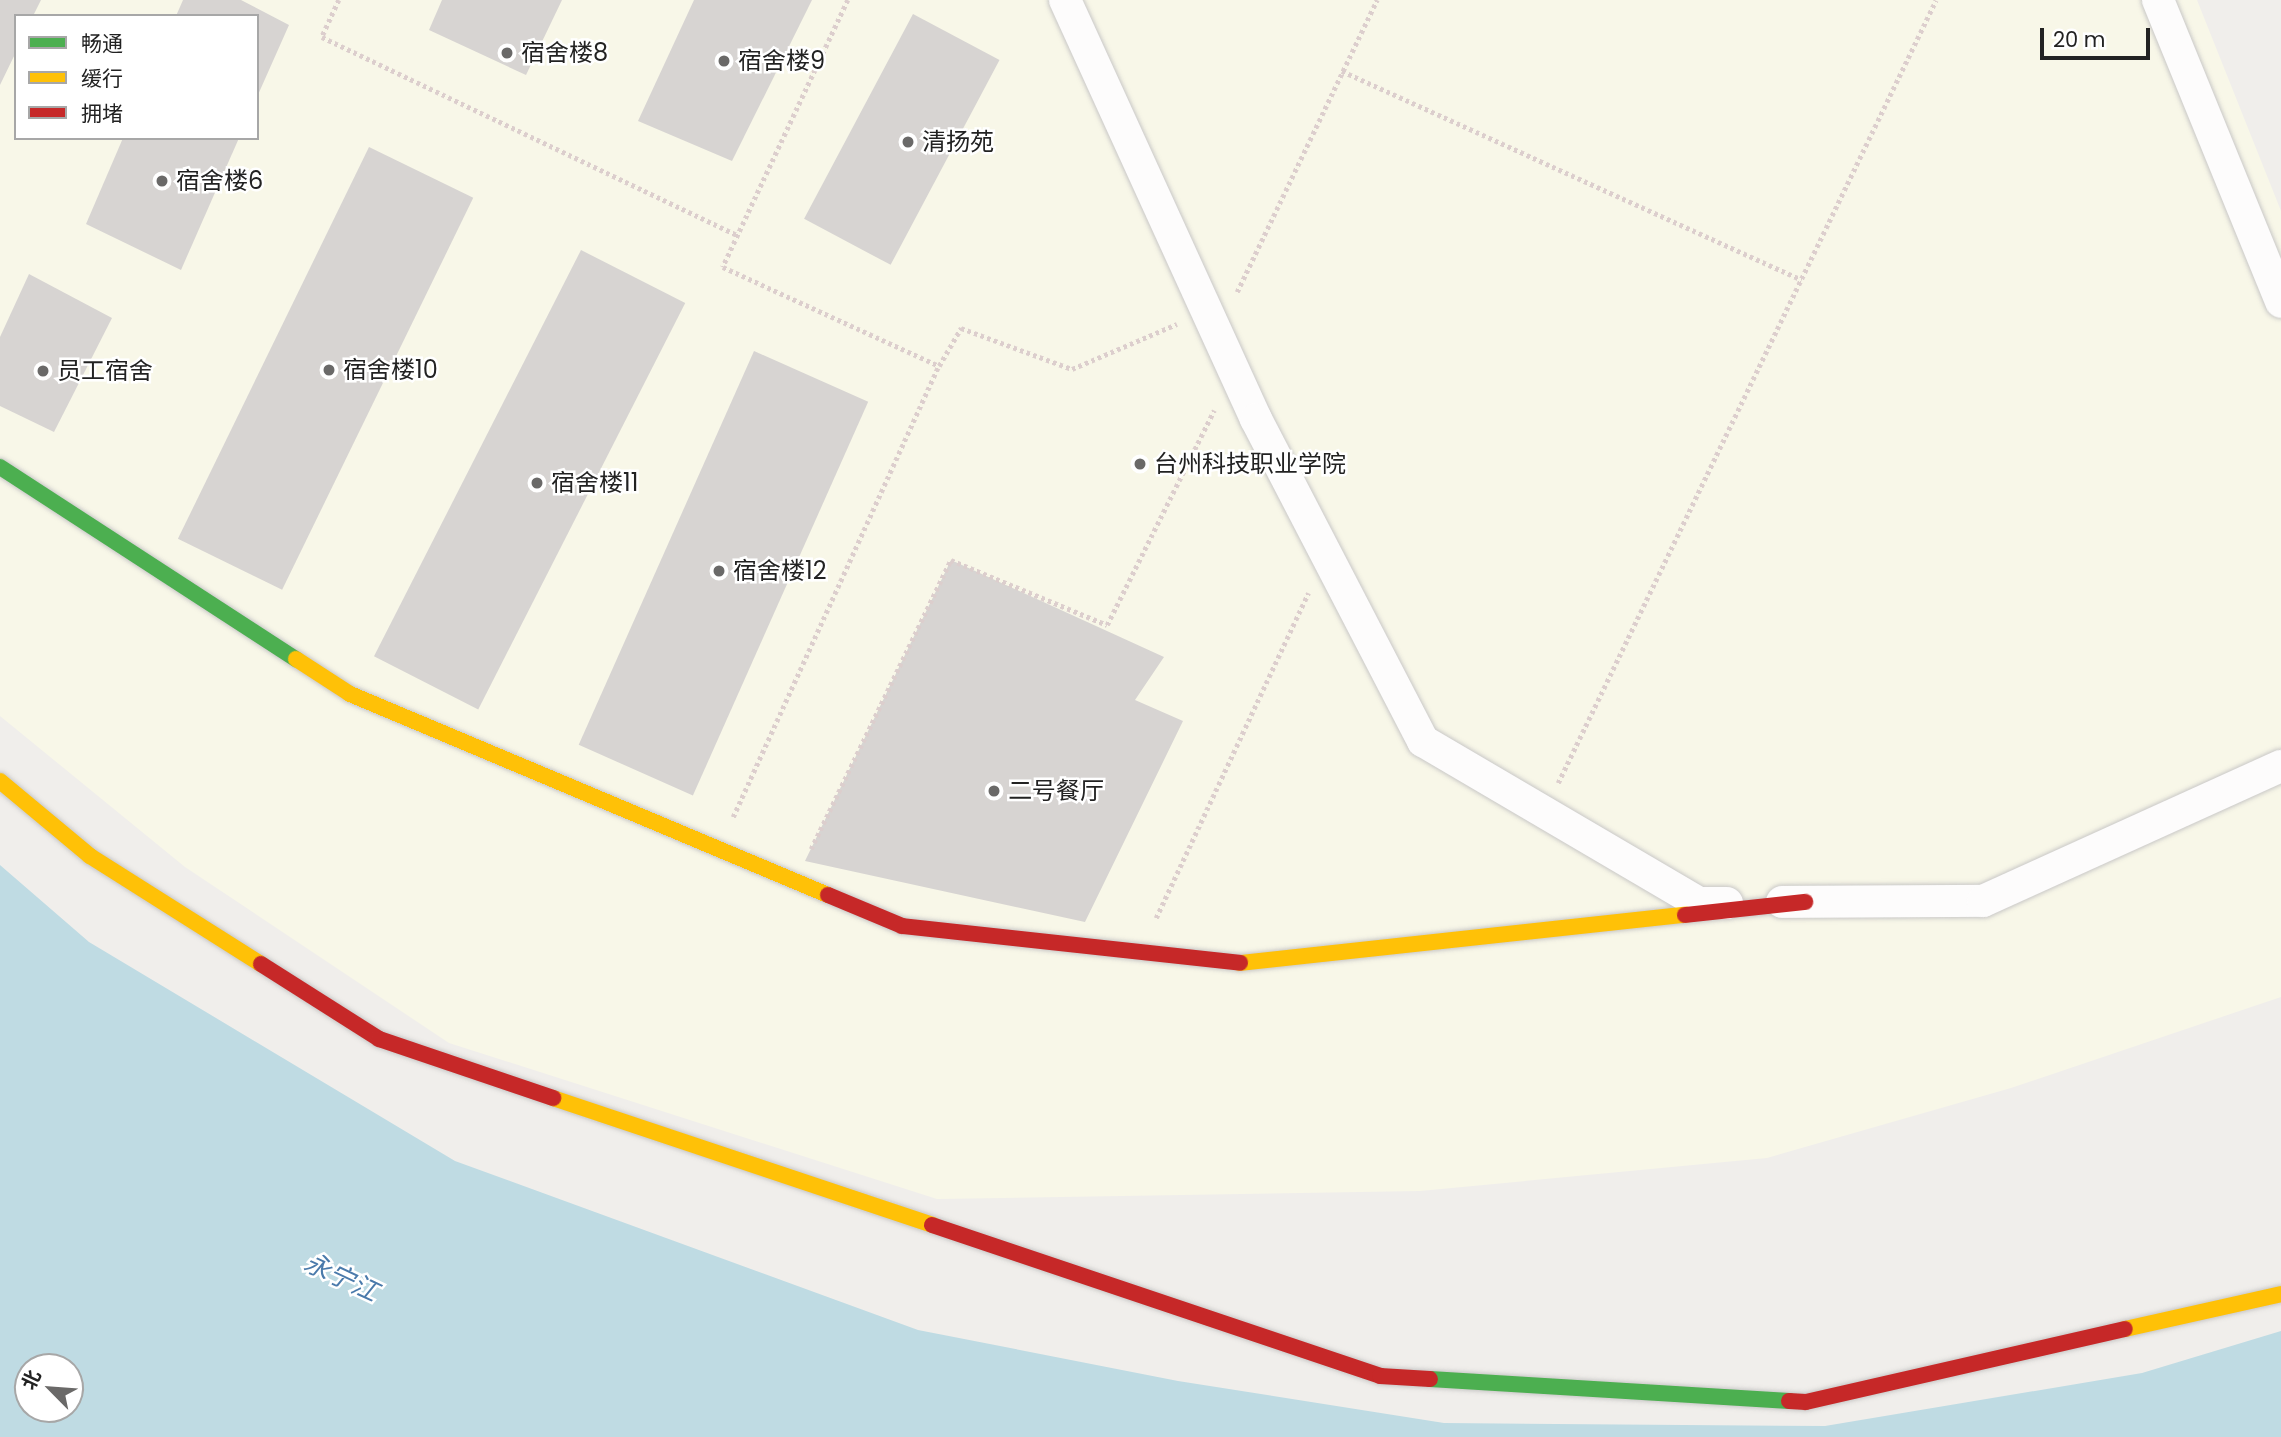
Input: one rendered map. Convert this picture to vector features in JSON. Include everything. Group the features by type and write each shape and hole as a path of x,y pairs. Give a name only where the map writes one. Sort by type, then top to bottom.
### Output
{"street":[{"path":"1065,0 1234,371 1423,741 1699,903 1983,901 2281,766"},
{"path":"2158,0 2281,302"},
{"path":"0,467 350,694 902,926 1235,964 1805,902"},
{"path":"0,781 90,856 379,1039 1380,1376 1805,1402 2281,1294"}],"path":[{"path":"340,0 322,37 738,235"},
{"path":"848,0 723,267 939,366"},
{"path":"718,849 939,366 961,328 1072,369 1211,322 1377,0"},
{"path":"1544,812 1936,0"},
{"path":"1342,71 1802,280"},
{"path":"795,881 951,560 1107,625 1234,371"},
{"path":"1139,953 1326,554"}],"shaded area":[{"name":"台州科技职业学院","path":"0,0 2197,0 2281,211 2281,997 2011,1088 1767,1158 1420,1191 937,1199 449,1043 185,867 0,716"}],"water":[{"name":"永宁江","path":"0,865 89,942 455,1161 918,1330 1178,1381 1444,1423 1825,1426 2142,1373 2281,1331 2281,1437 0,1437"}],"building":[{"path":"0,0 41,0 34,14 14,14 14,56 0,85"},
{"name":"宿舍楼6","path":"183,0 241,0 289,25 259,92 259,14 177,14"},
{"name":"宿舍楼8","path":"442,0 562,0 526,75 429,30"},
{"name":"宿舍楼9","path":"694,0 812,0 732,161 638,121"},
{"name":"清扬苑","path":"913,14 1000,60 891,265 804,219"},
{"name":"宿舍楼6","path":"122,140 238,140 181,270 86,224"},
{"name":"宿舍楼10","path":"369,147 473,198 282,590 178,539"},
{"name":"宿舍楼11","path":"581,250 685,303 478,709 374,656"},
{"name":"员工宿舍","path":"29,274 112,318 54,432 0,406 0,337"},
{"name":"宿舍楼12","path":"754,351 868,402 693,796 579,745"},
{"name":"二号餐厅","path":"951,560 1164,657 1135,700 1183,721 1085,922 805,861"}],"traffic: fast":[{"path":"0,467 296,659"},
{"path":"1430,1379 1789,1401"}],"traffic: slow":[{"path":"296,659 350,694 828,895"},
{"path":"0,781 90,856 261,964"},
{"path":"1240,963 1685,915"},
{"path":"553,1098 932,1225"},
{"path":"2125,1329 2281,1294"}],"traffic: jam":[{"path":"828,895 902,926 1240,963"},
{"path":"1685,915 1805,902"},
{"path":"261,964 379,1039 553,1098"},
{"path":"932,1225 1380,1376 1430,1379"},
{"path":"1789,1401 1806,1402 2125,1329"}],"place":[{"name":"宿舍楼8","path":"507,53"},
{"name":"宿舍楼9","path":"724,61"},
{"name":"清扬苑","path":"908,142"},
{"name":"宿舍楼6","path":"162,181"},
{"name":"宿舍楼10","path":"329,370"},
{"name":"员工宿舍","path":"43,371"},
{"name":"台州科技职业学院","path":"1140,464"},
{"name":"宿舍楼11","path":"537,483"},
{"name":"宿舍楼12","path":"719,571"},
{"name":"二号餐厅","path":"994,791"}]}
